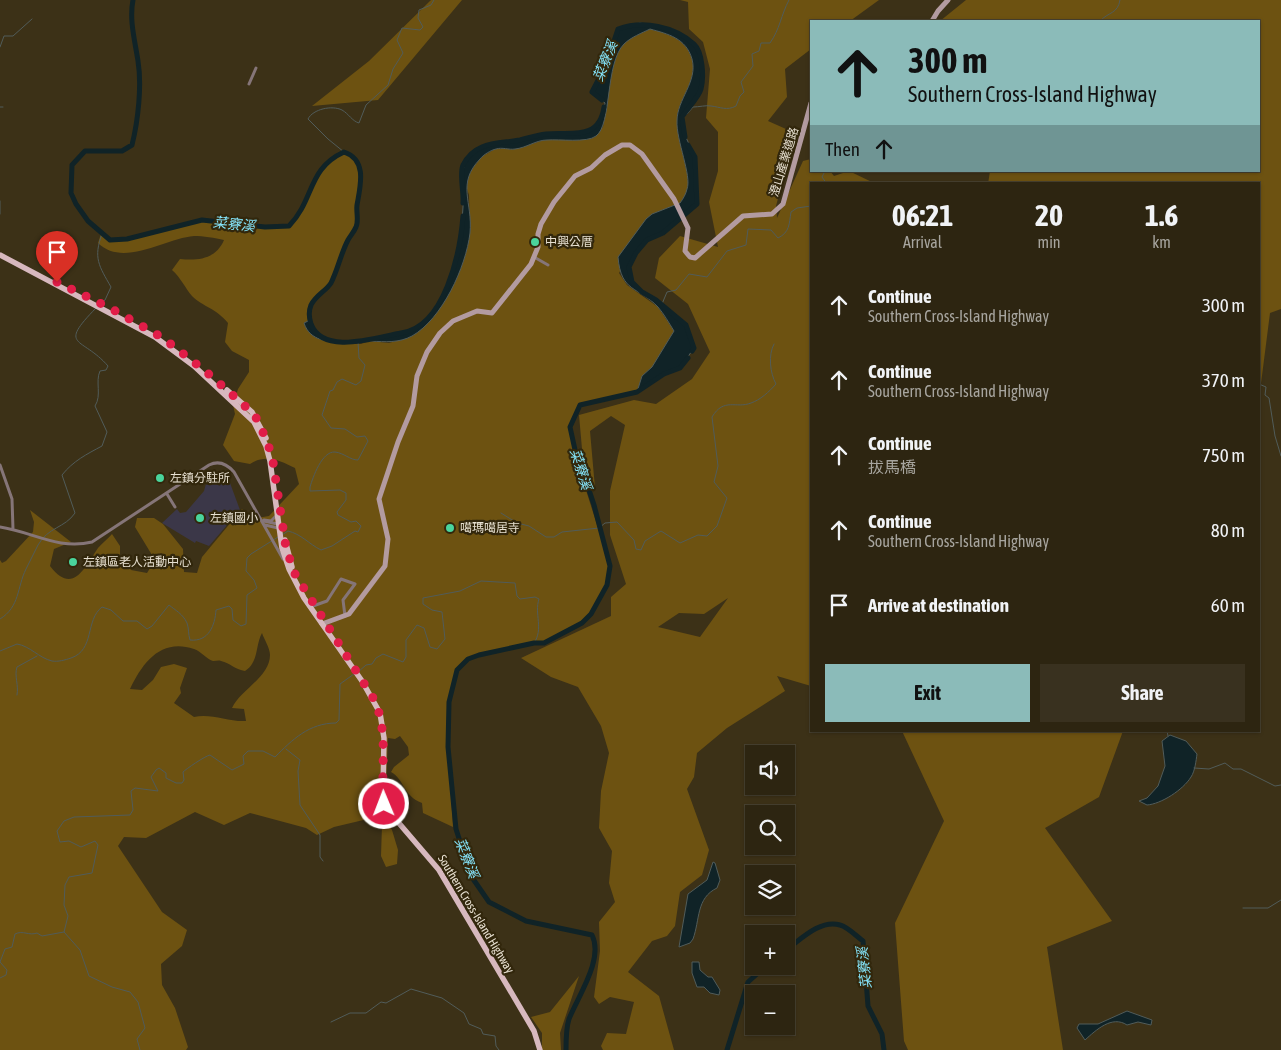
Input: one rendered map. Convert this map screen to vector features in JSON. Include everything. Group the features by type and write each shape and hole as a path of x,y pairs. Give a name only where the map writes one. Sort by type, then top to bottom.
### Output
{"main road":[{"path":"0,251 4,257 109,310 178,349 252,412 269,445 281,526 282,549 299,591 323,623"},
{"path":"274,477 277,514 281,526"},
{"path":"282,549 323,623"},
{"name":"Southern Cross-Island Highway","path":"323,623 375,701 381,718 386,808 440,870 534,1031 540,1050"}],"street":[{"path":"933,20 948,0"},
{"path":"250,84 256,68"},
{"name":"澄山產業道路","path":"534,257 539,241 538,230 549,208 575,176 591,168 618,147 626,145 636,148 654,168 674,199 688,228 685,251 690,257 695,258 743,216 772,214 780,208 792,177 810,107"},
{"path":"323,623 345,616 352,611 383,569 386,561 388,539 379,499 398,442 413,406 417,376 428,352 440,334 453,321 477,311 492,313 534,257 548,265"},
{"path":"0,527 67,545 92,542 213,463 222,463 234,472 271,537 282,549"},
{"path":"0,465 12,499 13,529"},
{"path":"166,494 175,507"},
{"path":"262,519 270,520 277,514"},
{"path":"262,519 268,523 281,526"},
{"path":"265,524 281,526"},
{"path":"314,606 327,601 338,582 346,579 355,584 343,600 345,616"}],"shaded area":[{"path":"431,0 462,0 378,100 312,106 369,61"},
{"path":"680,0 879,0 851,20 810,20 810,50 785,69 787,97 768,121 786,129 793,141 776,206 777,218 803,161 810,159 810,172 831,172 834,176 851,172 872,182 810,182 810,686 777,676 785,691 727,728 697,753 694,777 687,789 709,850 702,875 680,892 675,926 667,936 652,941 628,972 659,996 674,1050 603,1050 601,1046 607,1033 626,1034 634,1002 610,997 599,1004 594,997 600,951 599,922 615,902 609,883 612,851 599,828 601,791 609,753 601,726 578,687 551,677 521,658 611,616 611,597 626,584 610,535 610,491 625,425 611,416 590,431 595,488 583,460 579,415 634,400 656,404 692,379 710,352 688,304 655,278 659,258 680,236 718,247 709,202 718,171 718,132 706,118 710,69 703,42 689,29 688,2","holes":["728,598 700,637 658,627 679,613 704,614"]},
{"path":"966,0 1281,0 1281,309 1270,313 1260,391 1260,182 988,182 990,172 1260,172 1260,20 941,20"},
{"path":"650,29 676,38 685,46 692,59 692,75 680,105 677,121 689,183 688,189 680,203 652,214 619,273 627,285 658,307 674,331 652,367 642,376 637,392 580,405 570,427 573,449 610,566 607,585 591,614 582,623 544,643 534,643 479,655 468,659 457,670 449,702 448,747 453,827 423,813 422,803 411,796 396,775 391,772 394,767 409,755 408,747 400,736 395,739 388,738 386,785 377,779 374,795 392,830 398,850 397,864 386,867 381,856 382,825 372,818 334,827 317,835 306,828 250,813 224,825 195,812 146,838 124,837 118,846 162,912 187,930 182,946 161,964 162,985 175,1008 188,1047 186,1050 0,1050 0,560 2,563 6,561 33,532 34,522 30,510 71,542 54,549 50,566 58,575 65,579 78,575 98,548 112,534 120,546 120,556 131,570 147,573 155,560 135,527 137,518 154,518 163,524 183,549 184,572 197,573 202,557 242,509 251,519 269,516 299,484 295,468 272,459 261,459 250,464 234,461 223,445 235,414 233,405 238,389 249,372 249,360 232,351 225,342 228,323 219,314 192,296 172,270 180,259 193,260 211,255 221,246 224,240 194,236 145,250 120,253 108,250 98,243 101,234 110,240 127,239 202,220 265,227 289,226 303,206 324,166 344,152 352,156 360,168 357,225 347,242 328,287 312,305 310,320 304,323 310,333 333,343 361,344 370,341 389,343 414,335 430,321 450,291 461,267 470,233 469,195 465,183 467,176 481,157 495,149 515,149 544,140 588,139 603,127 612,72 619,51 623,44","holes":["262,633 270,652 269,663 260,677 241,695 232,708 244,709 246,721 207,716 194,717 174,703 181,693 180,688 187,668 174,664 161,667 153,680 142,690 130,689 147,662 163,650 172,647 182,646 194,649 210,660 224,662 245,671 253,663"]},
{"name":"左鎮國小","path":"219,481 230,483 240,510 209,546 196,541 195,543 162,523 177,509 180,513 186,512 204,491 206,484"},
{"path":"902,732 1123,732 1099,797 1045,828 1112,921 1047,947 1063,1050 908,1050 904,1041 895,923 944,821"},
{"path":"579,976 560,1033 561,1050 542,1050 542,1033 531,1017 550,1012"}],"water":[{"path":"640,23 672,29 696,44 702,61 701,90 682,117 683,131 695,157 697,204 663,233 647,240 636,253 629,267 632,282 642,292 656,300 686,325 694,348 680,368 664,374 637,392 642,376 652,367 674,331 658,307 627,283 620,269 618,257 646,219 652,214 680,203 686,193 688,183 677,121 680,105 692,75 692,59 685,46 676,38 650,29 624,44 618,53 611,79 604,120 601,130 596,136 580,140 543,140 519,148 496,149 483,156 473,168 467,185 470,222 468,246 451,291 433,318 423,328 412,336 392,342 345,343 327,341 311,334 304,323 310,320 316,331 325,338 348,342 404,333 411,331 424,322 435,310 444,294 456,258 462,222 462,178 467,159 476,149 487,144 544,134 577,134 592,129 602,115 605,103 592,92 606,65 618,29"},
{"path":"1170,735 1186,741 1197,754 1195,766 1191,777 1177,791 1159,802 1147,805 1139,801 1147,798 1158,786 1165,766 1162,741"},
{"path":"713,862 715,863 720,880 717,888 710,892 702,904 693,939 690,943 679,947 688,894 707,880"},
{"path":"692,962 699,962 700,970 708,977 712,977 720,990 719,995 710,993 704,987 697,987 692,973"},
{"path":"1127,1011 1152,1020 1151,1025 1138,1022 1127,1025 1121,1022 1110,1023 1099,1028 1085,1040 1077,1028 1079,1024 1098,1024"}],"waterway":[{"name":"菜竂溪","path":"133,0 132,23 140,81 138,114 132,145 122,151 85,151 72,165 71,193 76,204 88,221 110,240 127,239 202,220 265,227 289,226 297,216 323,167 344,152 357,161 361,175 357,205 357,225 349,238 331,283 311,305 310,317 311,324 317,334 338,342 352,342 401,333 416,328 429,317 439,303 454,268 463,216"},
{"path":"344,152 308,119 318,110 333,108 342,110 359,123 366,105 388,85 393,69 403,53 397,40 402,28 420,30 423,27 418,18 419,10 431,5 434,0"},
{"path":"684,114 687,114 693,107 727,108 736,106 744,92 741,82 753,66 752,54 759,51 761,43 770,43 789,0"},
{"path":"1101,20 1117,8 1120,0"},
{"path":"0,47 4,36 13,36 32,19"},
{"name":"菜竂溪","path":"602,100 592,92 606,65 618,29 628,26 648,25 658,26 677,33 694,44 702,65 700,92 682,117 685,137"},
{"name":"菜竂溪","path":"463,203 462,169 468,157 474,152 495,143 520,140 539,135 590,130 596,126 601,118 604,107"},
{"name":"菜竂溪","path":"688,145 695,157 697,204 663,233 647,240 636,253 629,267 632,282 642,292 656,300 686,325 694,348 692,351"},
{"path":"824,172 822,177 826,182"},
{"path":"0,201 0,214"},
{"path":"662,304 667,292 676,290 689,274 707,277 727,251 746,245 748,229 771,230 778,238 787,230 791,212 797,208 810,206"},
{"path":"99,305 105,300 111,287 99,262 98,249 102,234"},
{"path":"0,619 15,603 23,576 42,539 75,513 62,475 76,462 102,446 107,432 95,406 98,397 100,371 106,370 108,366 82,345 76,336 84,321 96,308"},
{"path":"282,535 288,531 293,532 321,550 332,546 355,531 358,532 361,526 356,521 351,522 338,515 337,512 346,500 346,493 340,490 310,491 316,471 326,456 335,452 358,460 368,441 365,436 357,437 345,429 331,428 322,415 330,391 333,390 337,382 342,379 356,385 361,381 365,365 359,358 358,342"},
{"path":"501,513 517,523 529,526 546,537 554,537 562,532 599,528 605,523 617,522 634,540 636,549 641,550 645,541 661,531 680,543 698,535 707,536 717,526 727,498 714,482 718,466 712,417 721,407 726,405 746,405 754,402 776,384 770,364 774,344"},
{"name":"菜竂溪","path":"566,1050 569,1019 588,977 595,955 592,935 526,921 489,902 471,876 456,829 448,747 449,702 457,670 468,659 534,643 544,643 582,623 591,614 607,585 610,566 594,505 589,490 582,482 570,427 580,405 637,392 664,374 680,368 688,358"},
{"path":"1260,384 1266,387 1265,395 1269,398 1275,436 1281,456"},
{"path":"0,651 17,644 52,661 71,658 79,654 84,648 93,619 102,607 111,610 123,621 137,621 147,629 152,626 169,605 179,612 185,620 188,625 190,640 197,640 206,635 212,627 216,610 229,606 232,609 233,620 241,626 246,624 247,595 257,588 254,580 246,571 247,558 278,537"},
{"path":"358,672 366,665 372,664 376,658 383,654 403,662 406,657 406,640 417,625 424,628 430,647 437,649 445,639 442,612 432,610 423,604 423,598 460,591 481,581 515,583 517,596 520,599 535,597 539,599 539,627 534,643"},
{"path":"17,695 17,667 37,656"},
{"path":"140,1050 137,1039 145,1028 138,1002 130,992 112,987 89,976 80,950 64,932 68,916 64,905 65,885 69,877 92,873 98,845 95,841 81,847 69,841 60,842 57,831 64,821 74,817 130,815 133,810 131,791 135,788 158,791 151,777 159,768 166,773 166,778 176,783 182,783 184,780 183,772 210,755 232,770 244,764 243,756 248,751 263,751 275,757 309,729 336,723 339,720 340,684 354,674"},
{"path":"1167,732 1168,736"},
{"path":"286,749 300,760 298,771 300,805 320,835 320,857 323,861"},
{"path":"1194,768 1209,769 1225,763 1233,769 1241,769 1275,786 1281,785"},
{"path":"1243,908 1268,908 1281,900"},
{"name":"菜竂溪","path":"795,944 818,928 833,924 846,928 863,941 868,1006 882,1034 884,1050"},
{"path":"0,978 6,975 7,970 0,962 5,949 12,947 15,934 37,933 42,936 64,932"},
{"name":"菜竂溪","path":"727,1050 748,982 756,975"},
{"path":"331,1022 350,1013 366,1013 381,1002 386,1003 411,989 442,998 464,1013 469,1024 481,1029 483,1034 495,1036 496,1046 499,1050"}],"place":[{"name":"中興公厝","path":"535,242"},
{"name":"左鎮分駐所","path":"160,478"},
{"name":"左鎮國小","path":"200,518"},
{"name":"噶瑪噶居寺","path":"450,528"},
{"name":"左鎮區老人活動中心","path":"73,562"}],"route":[{"path":"57,282 110,308 163,338 204,370 252,412 258,420 272,455 286,548 295,574 375,701 380,713 384,738 384,804"}]}
